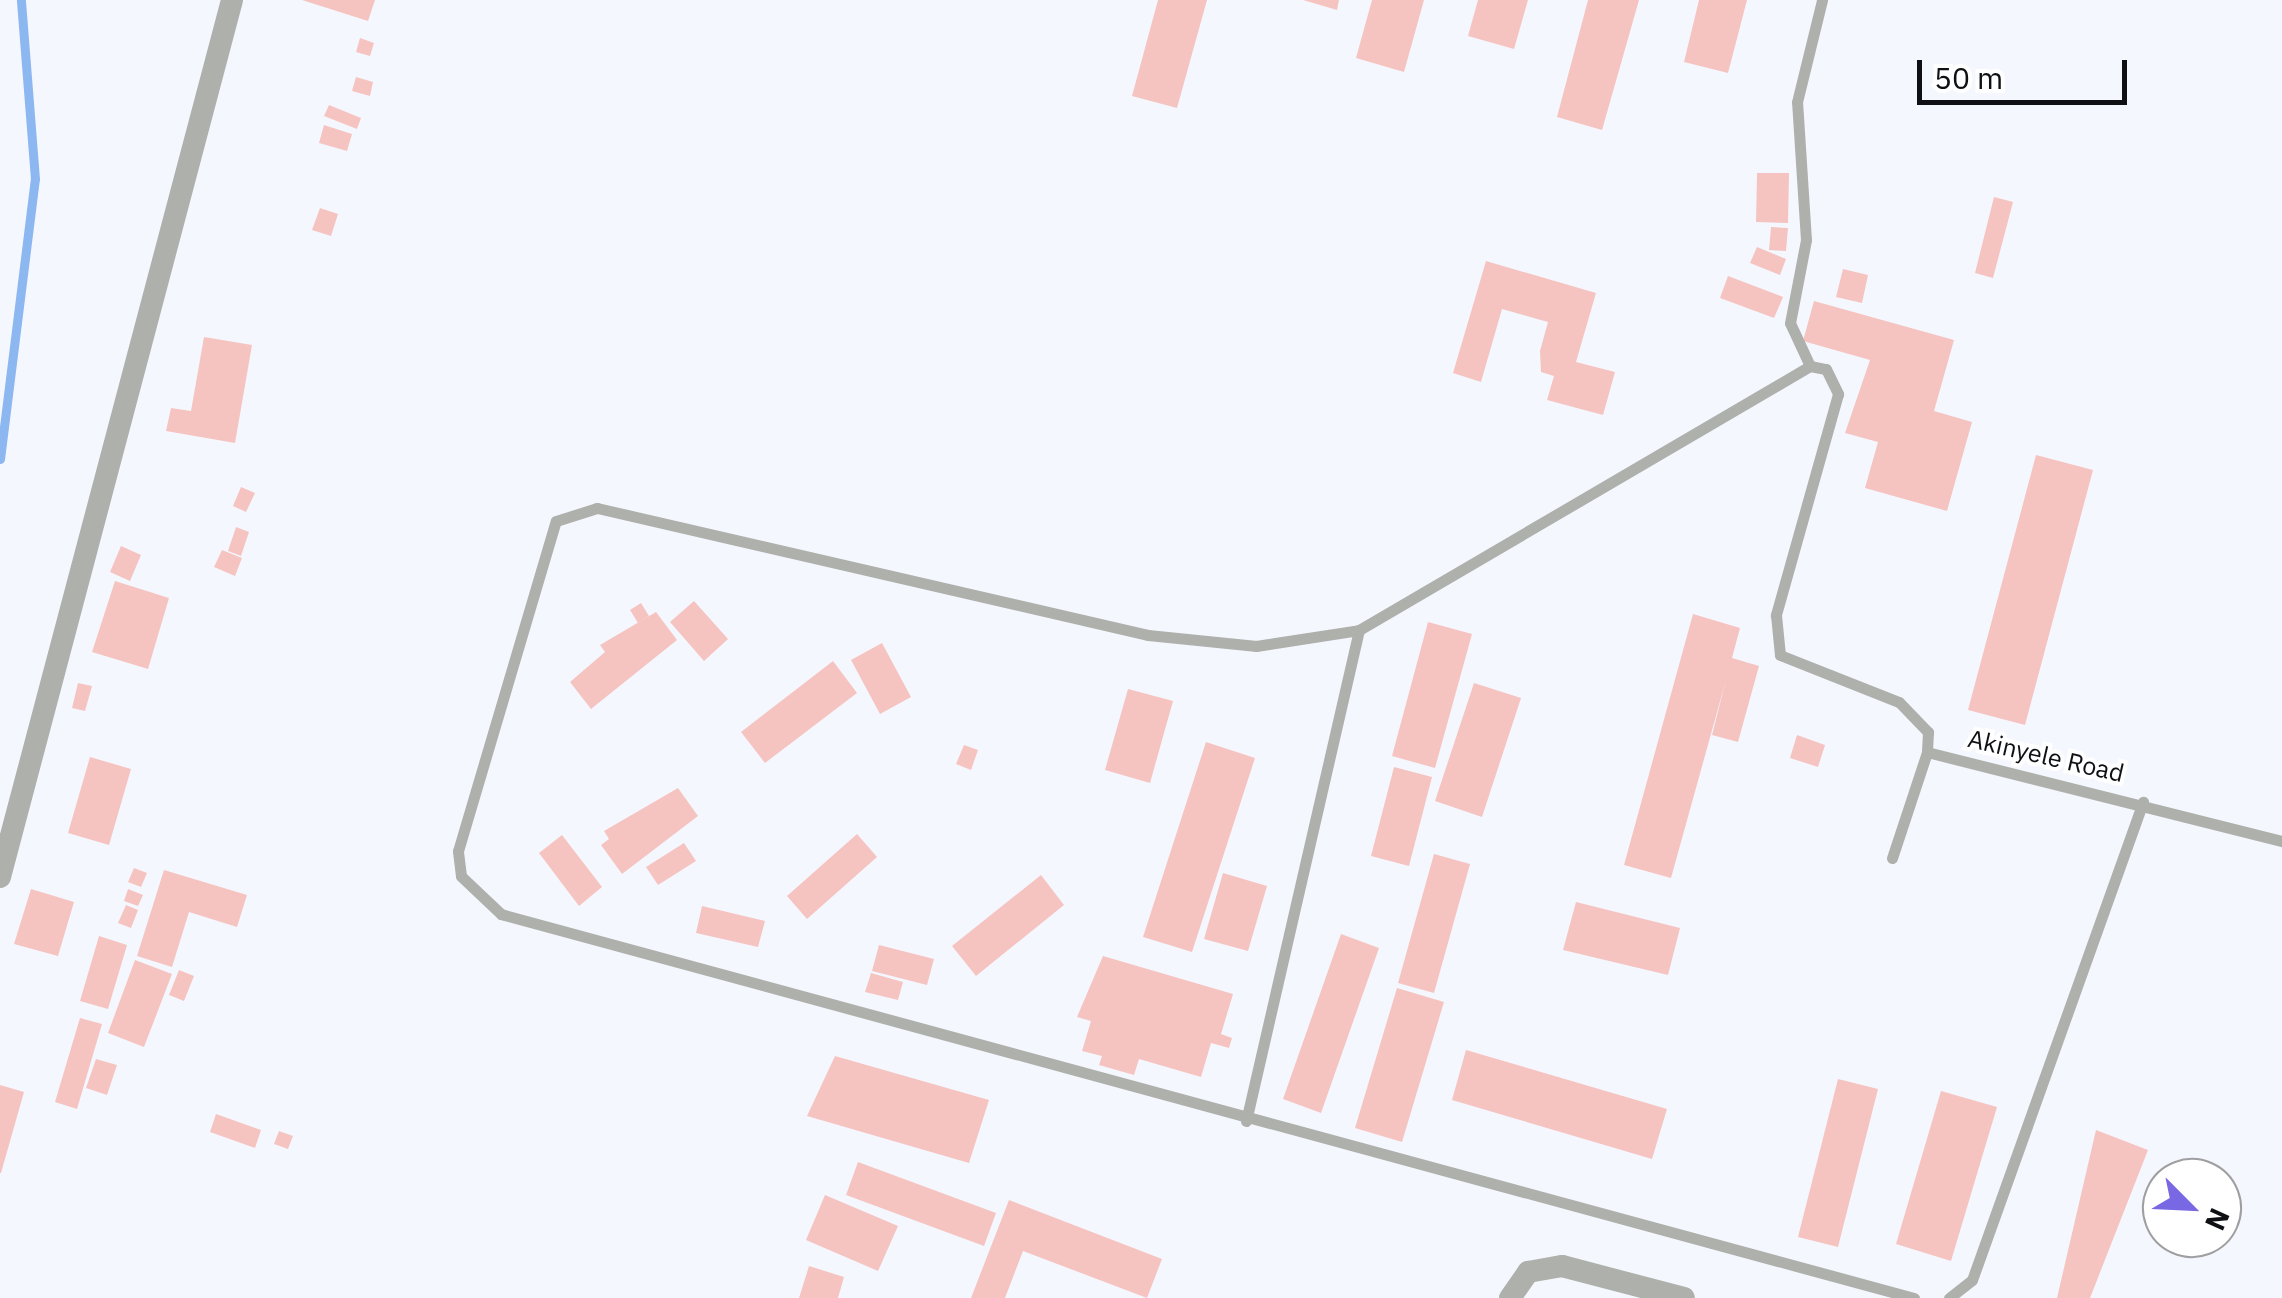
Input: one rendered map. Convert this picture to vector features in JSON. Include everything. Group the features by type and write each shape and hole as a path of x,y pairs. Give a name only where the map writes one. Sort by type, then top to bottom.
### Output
{"street":[{"path":"0,877 232,0"},
{"path":"1510,1298 1528,1272 1562,1266 1684,1298"}],"lane":[{"path":"1822,0 1798,102 1806,240 1790,322 1810,366 1834,374 1838,394 1776,616 1780,655 1833,680 1900,702 1928,732 1927,752 1892,858"},
{"path":"1810,366 1359,630 1256,646 1148,634 596,508 568,510 556,521 458,851 461,876 501,914 1246,1122 1914,1298"},
{"path":"1246,1122 1359,630"},
{"name":"Akinyele Road","path":"1927,752 2143,802 2282,841"},
{"path":"1949,1298 1972,1280 2143,802"}],"building":[{"path":"302,0 375,0 368,21"},
{"path":"1158,0 1207,0 1177,108 1132,96"},
{"path":"1303,0 1339,0 1337,10"},
{"path":"1372,0 1424,0 1404,72 1356,58"},
{"path":"1478,0 1528,0 1514,49 1468,36"},
{"path":"1588,0 1639,0 1602,130 1557,117"},
{"path":"1699,0 1747,0 1728,73 1684,62"},
{"path":"360,38 374,43 370,56 356,52"},
{"path":"356,77 373,82 370,96 352,91"},
{"path":"329,105 361,118 357,129 324,116"},
{"path":"324,125 352,134 347,151 319,143"},
{"path":"1757,173 1789,173 1788,223 1756,222"},
{"path":"1994,197 2013,202 1993,278 1975,273"},
{"path":"320,208 338,214 331,236 312,230"},
{"path":"1771,227 1788,228 1786,251 1769,250"},
{"path":"1757,247 1786,259 1780,275 1750,263"},
{"path":"1486,261 1596,293 1576,362 1615,372 1603,415 1547,400 1554,376 1541,372 1540,351 1548,322 1502,309 1481,382 1453,373"},
{"path":"1843,269 1868,275 1862,303 1836,297"},
{"path":"1728,276 1783,297 1774,318 1720,298"},
{"path":"1814,301 1954,340 1934,411 1972,422 1947,511 1865,488 1878,442 1845,433 1870,360 1803,341"},
{"path":"204,337 252,345 235,443 166,431 171,408 191,411"},
{"path":"2036,455 2093,470 2025,725 1968,710"},
{"path":"241,487 255,493 246,512 233,506"},
{"path":"236,527 249,532 241,556 228,551"},
{"path":"121,546 141,555 130,581 110,572"},
{"path":"222,550 242,558 235,576 214,567"},
{"path":"115,581 169,598 148,669 92,652"},
{"path":"694,601 728,639 704,661 670,622"},
{"path":"641,603 649,616 638,623 630,610"},
{"path":"656,612 677,640 591,709 570,682 605,652 600,645"},
{"path":"1693,614 1740,628 1732,658 1759,666 1738,742 1712,735 1726,680 1671,878 1624,865"},
{"path":"1428,622 1472,634 1435,768 1392,756"},
{"path":"882,643 911,697 880,714 851,660"},
{"path":"833,661 857,693 765,763 741,732"},
{"path":"78,683 92,686 85,711 72,708"},
{"path":"1474,683 1521,698 1482,817 1435,801"},
{"path":"1128,689 1173,701 1150,783 1105,770"},
{"path":"1797,735 1825,745 1818,767 1790,758"},
{"path":"1206,742 1255,758 1192,952 1143,937"},
{"path":"964,745 978,750 971,770 956,764"},
{"path":"90,757 131,769 109,845 68,833"},
{"path":"1394,767 1432,777 1409,866 1371,856"},
{"path":"678,788 698,816 622,874 601,845 609,839 604,831"},
{"path":"857,834 877,857 807,919 787,896"},
{"path":"562,835 602,887 579,906 539,853"},
{"path":"684,843 696,861 658,885 646,867"},
{"path":"1434,854 1470,864 1434,993 1398,983"},
{"path":"134,868 147,873 141,887 128,882"},
{"path":"164,870 247,895 237,927 189,912 172,967 137,956"},
{"path":"1223,873 1267,886 1248,951 1204,939"},
{"path":"1041,875 1064,905 976,976 952,946"},
{"path":"31,889 74,902 58,956 14,944"},
{"path":"128,889 143,895 138,906 124,901"},
{"path":"1576,902 1680,928 1668,975 1563,950"},
{"path":"126,905 138,910 131,928 118,923"},
{"path":"702,906 765,921 758,947 696,933"},
{"path":"1341,934 1379,948 1321,1113 1283,1099"},
{"path":"99,936 127,945 108,1009 80,1001"},
{"path":"879,945 934,959 927,985 872,971"},
{"path":"1103,956 1233,994 1221,1034 1232,1038 1229,1048 1211,1043 1201,1077 1139,1059 1134,1075 1099,1065 1102,1056 1082,1051 1091,1021 1077,1017"},
{"path":"135,960 172,974 144,1047 108,1033"},
{"path":"179,970 194,976 184,1001 169,995"},
{"path":"871,973 903,982 898,1000 865,992"},
{"path":"1397,988 1444,1002 1402,1142 1355,1128"},
{"path":"80,1018 102,1024 77,1109 55,1102"},
{"path":"1466,1050 1667,1109 1652,1159 1452,1100"},
{"path":"835,1056 989,1100 969,1163 807,1116"},
{"path":"96,1059 117,1065 107,1095 86,1088"},
{"path":"1838,1079 1878,1089 1838,1247 1798,1237"},
{"path":"0,1085 24,1092 1,1173 0,1173"},
{"path":"1941,1091 1997,1107 1951,1261 1896,1244"},
{"path":"216,1114 261,1130 255,1148 210,1132"},
{"path":"2096,1130 2148,1150 2090,1298 2057,1298"},
{"path":"279,1131 293,1136 288,1149 274,1144"},
{"path":"858,1162 996,1213 984,1246 846,1195"},
{"path":"825,1195 898,1226 878,1271 806,1240"},
{"path":"1009,1200 1162,1259 1147,1298 1023,1251 1005,1298 971,1298"},
{"path":"809,1266 844,1277 838,1298 799,1298"}],"waterway":[{"path":"0,459 35,179 21,0"}]}
